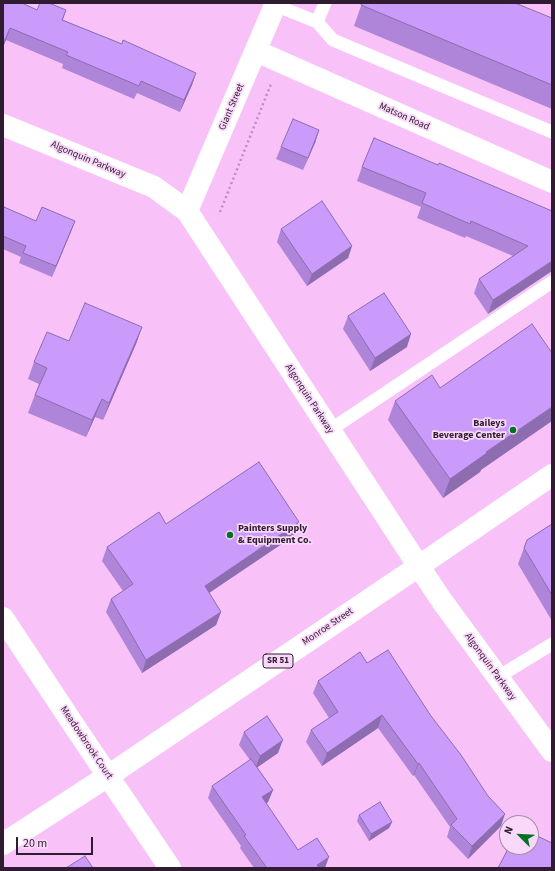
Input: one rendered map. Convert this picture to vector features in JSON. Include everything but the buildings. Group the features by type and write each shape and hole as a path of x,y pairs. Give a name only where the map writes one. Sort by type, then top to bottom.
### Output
{"street":[{"name":"Giant Street","path":"187,211 276,4"},
{"name":"Matson Road","path":"256,51 552,182"},
{"name":"Algonquin Parkway","path":"3,125 154,188 187,211 442,601 552,751"},
{"name":"Monroe Street","path":"3,844 108,776 552,475"},
{"name":"Meadowbrook Court","path":"3,618 170,868"}],"lane":[{"path":"317,22 325,3"},
{"path":"276,4 317,22 334,40 552,132"},
{"path":"330,430 552,282"},
{"path":"498,677 552,644"}],"path":[{"path":"220,212 271,84"}],"place":[{"name":"Baileys Beverage Center","path":"513,430"},
{"name":"Painters Supply & Equipment Co.","path":"230,535"}]}
